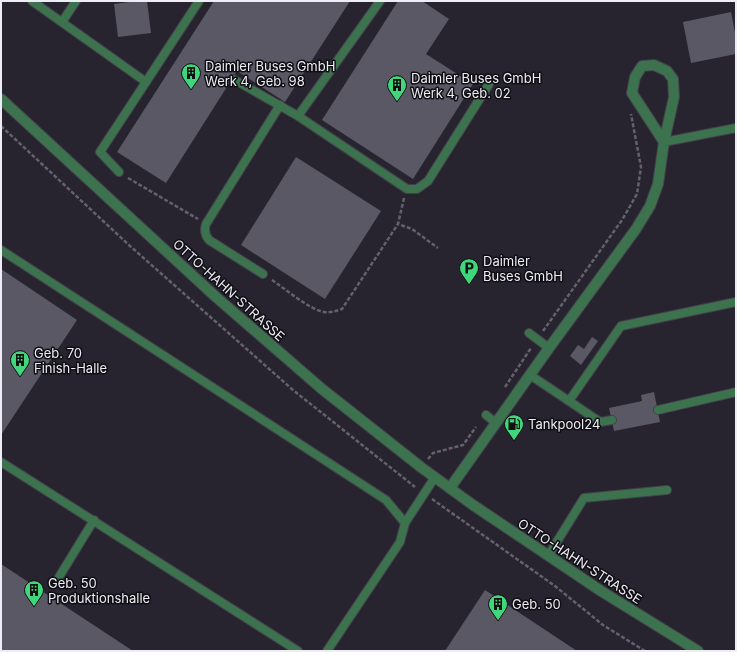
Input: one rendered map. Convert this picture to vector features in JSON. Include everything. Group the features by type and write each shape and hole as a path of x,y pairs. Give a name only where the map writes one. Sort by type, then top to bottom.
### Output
{"street":[{"path":"450,488 549,348 636,229 650,206 658,184 664,142 674,97 673,79 667,71 654,65 642,66 635,77 632,93 664,142"},
{"name":"OTTO-HAHN-STRASSE","path":"1,99 222,302 322,389 435,478 473,505 601,592 698,651"}],"lane":[{"path":"32,1 146,82"},
{"path":"62,22 76,1"},
{"path":"119,172 100,152 199,1"},
{"path":"298,116 380,1"},
{"path":"233,79 298,116 406,189 417,189 428,181 489,84"},
{"path":"263,274 210,240 205,234 206,224 280,105"},
{"path":"664,142 736,128"},
{"path":"1,250 386,500 405,523"},
{"path":"569,401 621,326 736,302"},
{"path":"529,333 549,348"},
{"path":"530,375 600,422 612,420"},
{"path":"658,410 736,392"},
{"path":"486,415 496,423"},
{"path":"1,462 298,651"},
{"path":"327,651 400,542 405,523 435,478"},
{"path":"548,556 584,498 667,490"},
{"path":"59,577 94,520"}],"path":[{"path":"503,390 537,339 622,220 637,194 641,167 628,101 632,93"},
{"path":"119,172 206,224"},
{"path":"263,274 322,312 333,312 342,309 398,224 406,189"},
{"path":"398,224 412,229 438,248"},
{"path":"410,483 433,453 463,445 486,415"}],"building":[{"path":"147,1 151,33 118,37 114,4"},
{"name":"Daimler Buses GmbH Werk 4, Geb. 98","path":"214,1 350,1 285,102 237,71 166,183 117,152"},
{"name":"Daimler Buses GmbH Werk 4, Geb. 02","path":"398,1 422,1 449,19 426,54 473,84 413,179 322,120"},
{"path":"731,12 736,38 736,54 691,63 683,22"},
{"path":"296,157 381,211 325,299 241,245"},
{"name":"Geb. 70 Finish-Halle","path":"1,269 77,320 1,435"},
{"path":"592,337 598,341 581,365 570,356 578,345 584,349"},
{"path":"654,392 660,422 614,431 609,408 642,401 641,395"},
{"name":"Geb. 50 Produktionshalle","path":"1,564 133,651 1,651"},
{"name":"Geb. 50","path":"485,590 577,651 445,651"}],"place":[{"name":"Daimler Buses GmbH Werk 4, Geb. 98","path":"191,90"},
{"name":"Daimler Buses GmbH Werk 4, Geb. 02","path":"397,102"},
{"name":"Daimler Buses GmbH","path":"469,285"},
{"name":"Geb. 70 Finish-Halle","path":"20,377"},
{"name":"Tankpool24","path":"514,441"},
{"name":"Geb. 50 Produktionshalle","path":"34,607"},
{"name":"Geb. 50","path":"498,621"}]}
